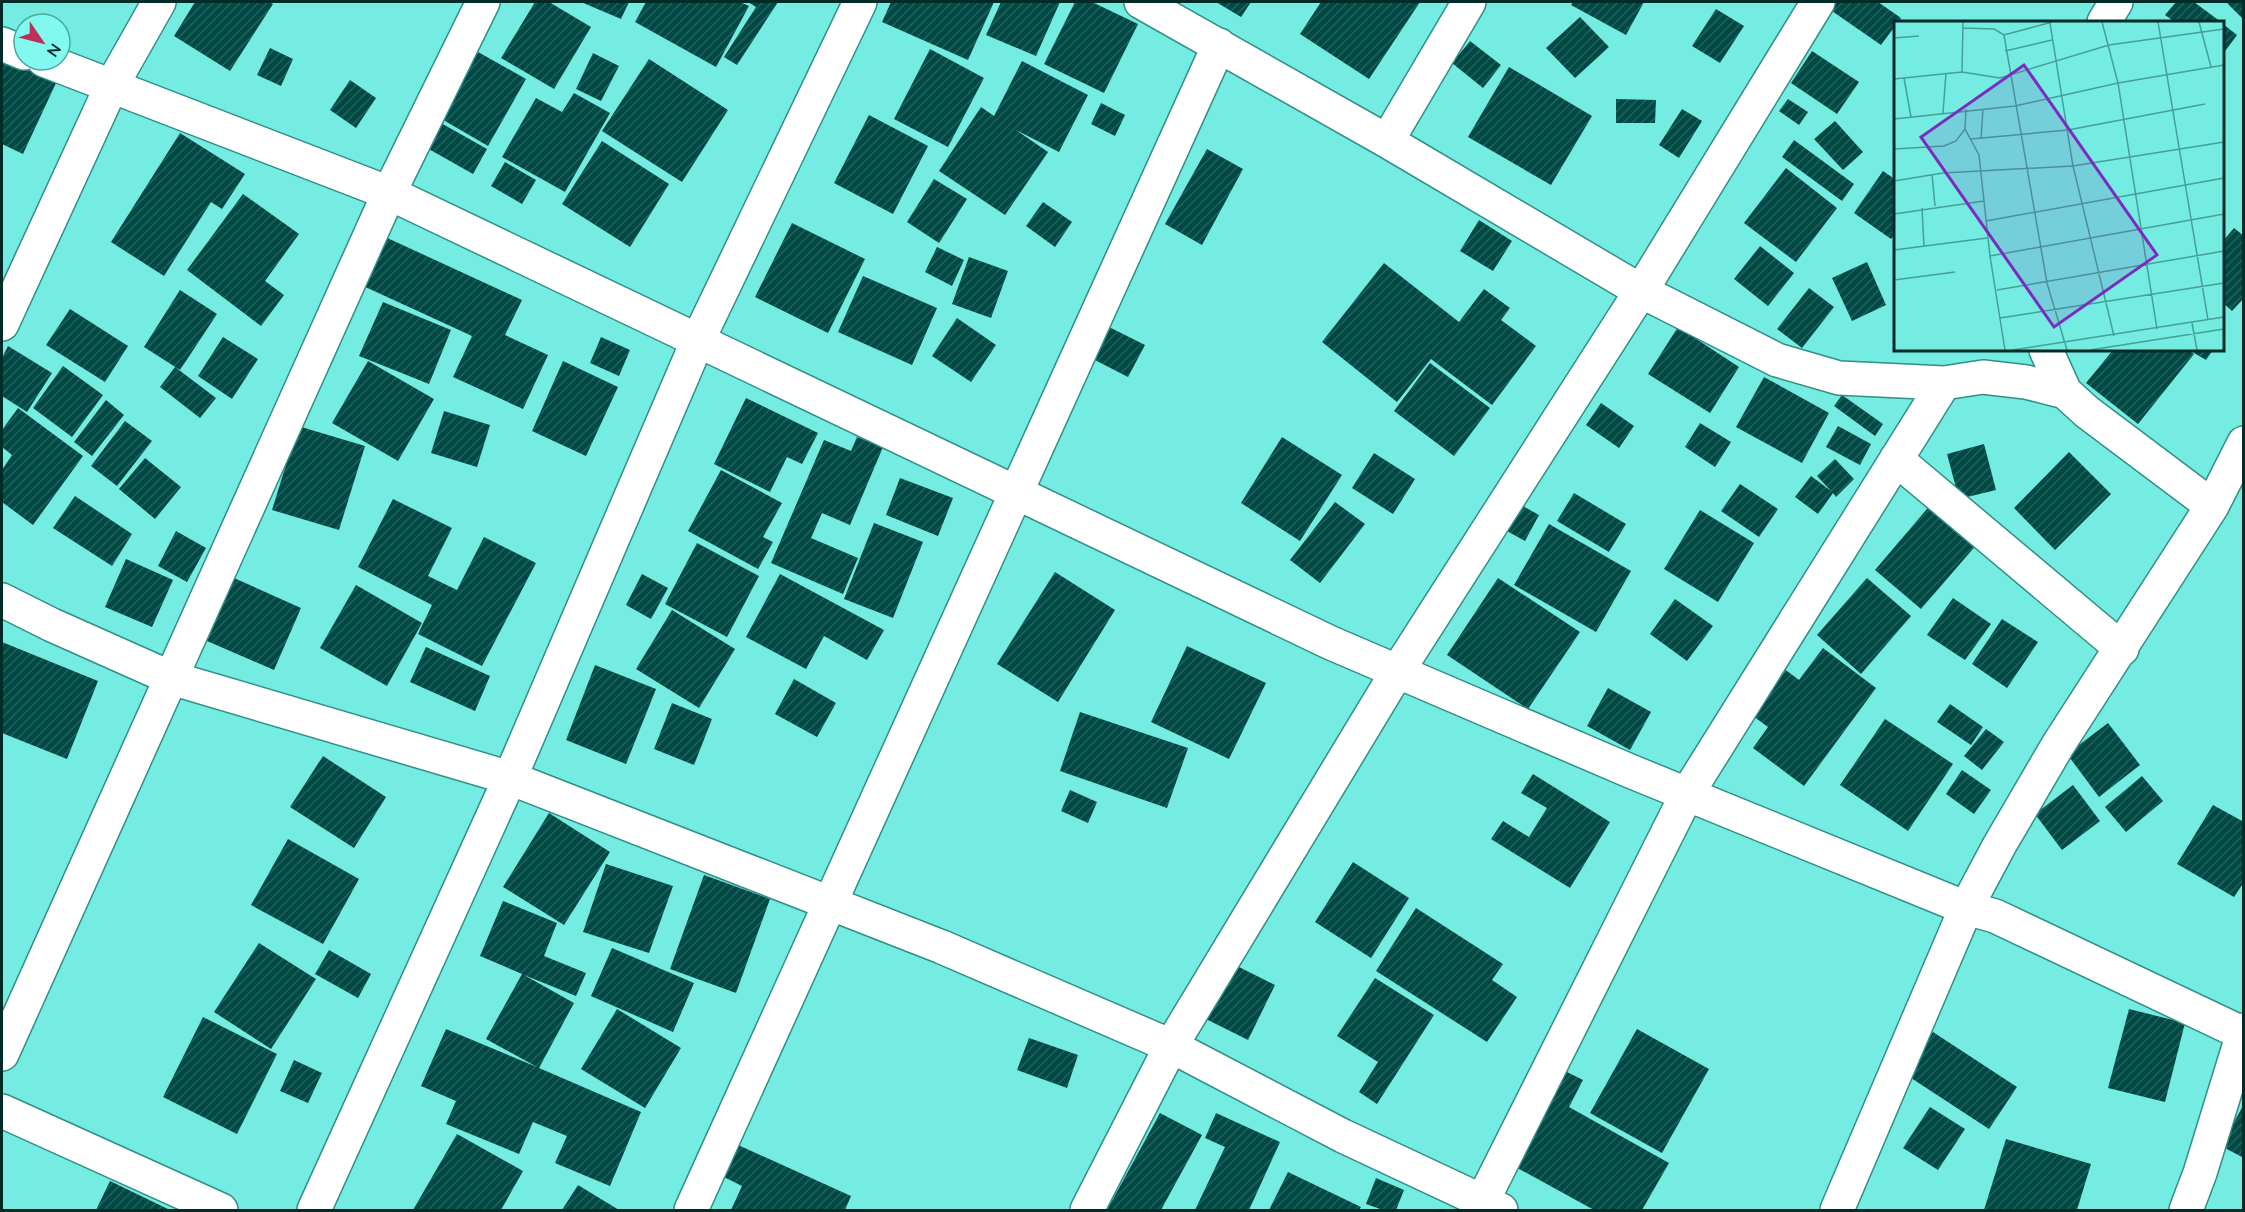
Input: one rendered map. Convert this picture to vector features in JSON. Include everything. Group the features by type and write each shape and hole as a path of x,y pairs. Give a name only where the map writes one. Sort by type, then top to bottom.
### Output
{"street":[{"path":"2,324 112,85 159,2"},
{"path":"2,1054 389,193 483,2"},
{"path":"314,1210 510,778 698,340 860,2"},
{"path":"1141,2 1387,141 1641,291 1682,314 1777,360 1839,378 1944,383 1983,377 2026,382 2065,392"},
{"path":"1387,141 1469,2"},
{"path":"1087,1210 1171,1046 1397,672 1641,291 1818,2"},
{"path":"2105,21 2116,2"},
{"path":"691,1210 1219,45"},
{"path":"72,70 389,193 1331,643 1687,794 1966,908 1995,916 2243,1033 2200,1173 2186,1210"},
{"path":"2046,351 2065,392 2087,412 2212,506"},
{"path":"2,600 171,678 510,778 942,947 1171,1046 1343,1136 1487,1207 1687,794 1944,383"},
{"path":"1837,1210 1966,908 2058,745 2122,649 2212,506 2244,443"},
{"path":"1896,459 2122,649"},
{"path":"2,1111 221,1210"}],"building":[{"path":"195,2 268,2 273,4 230,71 174,36"},
{"path":"535,2 549,2 591,27 554,89 501,58"},
{"path":"581,2 629,2 621,19"},
{"path":"646,2 740,2 749,6 716,67 635,22"},
{"path":"748,2 778,2 737,65 724,57 756,7"},
{"path":"891,2 994,2 968,60 882,22"},
{"path":"1001,2 1060,2 1036,56 986,35"},
{"path":"1075,2 1092,2 1138,24 1104,93 1044,64"},
{"path":"1216,2 1251,2 1241,17"},
{"path":"1321,2 1420,2 1369,79 1300,34"},
{"path":"1573,2 1644,2 1626,35 1571,5"},
{"path":"1819,2 1878,2 1901,18 1899,21 1894,21 1894,27 1881,45"},
{"path":"2176,2 2194,2 2220,21 2174,21 2165,15"},
{"path":"2226,2 2244,2 2244,20"},
{"path":"1716,9 1744,26 1720,63 1692,46"},
{"path":"1580,17 1609,47 1575,78 1546,48"},
{"path":"2224,25 2237,35 2224,53"},
{"path":"1470,41 1501,65 1483,88 1452,63"},
{"path":"270,48 293,59 281,86 257,75"},
{"path":"471,48 526,79 488,146 433,114"},
{"path":"930,49 984,78 948,147 894,119"},
{"path":"1812,51 1859,82 1837,114 1791,83"},
{"path":"593,53 619,66 601,101 576,89"},
{"path":"2,58 12,63 12,72 32,72 56,83 23,154 2,144"},
{"path":"649,59 728,110 682,182 602,131"},
{"path":"1022,61 1088,95 1059,152 1016,130 1048,152 1005,215 939,171 981,107 994,116"},
{"path":"1509,67 1592,116 1551,185 1468,137"},
{"path":"350,80 376,98 356,128 330,110"},
{"path":"574,93 610,113 565,192 502,157 536,98 562,112"},
{"path":"1616,99 1656,100 1655,123 1616,123"},
{"path":"1788,99 1808,112 1799,125 1779,111"},
{"path":"1101,103 1125,115 1115,136 1091,124"},
{"path":"1682,109 1702,121 1679,158 1659,145"},
{"path":"425,114 487,149 473,174 411,139"},
{"path":"869,115 928,146 893,214 834,183"},
{"path":"1835,121 1863,152 1843,170 1814,139"},
{"path":"180,133 245,174 222,209 211,202 164,276 111,242"},
{"path":"1794,140 1854,184 1842,201 1782,157"},
{"path":"602,141 669,184 630,247 562,204"},
{"path":"1207,149 1243,169 1202,245 1165,224"},
{"path":"505,162 536,180 522,204 491,186"},
{"path":"1786,168 1837,208 1796,262 1744,223"},
{"path":"1883,171 1894,179 1894,235 1891,239 1854,213"},
{"path":"934,179 967,199 939,243 907,222"},
{"path":"243,194 299,234 265,281 284,295 261,326 187,270"},
{"path":"1043,202 1072,222 1055,247 1026,226"},
{"path":"1479,220 1512,241 1493,271 1460,251"},
{"path":"792,223 865,259 828,333 755,297"},
{"path":"2234,228 2244,236 2244,298 2232,311 2224,304 2224,240"},
{"path":"383,236 522,300 505,335 548,355 523,409 453,377 472,336 361,285"},
{"path":"1760,246 1794,273 1768,306 1734,279"},
{"path":"937,247 964,260 952,286 925,272"},
{"path":"969,257 1008,271 991,318 952,304"},
{"path":"1867,262 1886,305 1852,321 1832,278"},
{"path":"1384,263 1459,322 1484,289 1510,308 1501,320 1536,346 1492,405 1431,359 1397,402 1322,342"},
{"path":"863,276 937,308 912,365 838,332"},
{"path":"1809,288 1834,307 1802,348 1777,329"},
{"path":"180,290 217,314 180,370 144,347"},
{"path":"383,302 451,330 429,384 359,356"},
{"path":"70,309 128,346 105,382 46,345"},
{"path":"957,318 996,345 971,382 932,356"},
{"path":"1103,324 1145,345 1128,377 1087,356"},
{"path":"1678,327 1739,367 1710,413 1648,374"},
{"path":"223,337 258,359 232,399 198,376"},
{"path":"601,337 630,350 619,376 590,363"},
{"path":"8,346 52,373 27,412 2,396 2,358"},
{"path":"2112,351 2190,351 2194,354 2138,424 2086,383"},
{"path":"2191,351 2212,351 2206,360"},
{"path":"368,361 434,399 398,461 332,423"},
{"path":"563,361 618,387 586,456 532,431"},
{"path":"1430,363 1490,408 1454,456 1394,411"},
{"path":"63,366 103,395 72,437 33,408"},
{"path":"175,367 216,398 200,418 160,387"},
{"path":"1764,377 1829,413 1802,463 1736,427"},
{"path":"1842,395 1883,424 1875,436 1834,406"},
{"path":"746,398 818,433 802,464 787,457 770,492 714,464"},
{"path":"106,400 124,415 92,456 74,442"},
{"path":"1601,403 1634,426 1619,448 1586,425"},
{"path":"18,408 83,456 33,525 2,502 2,470 12,455 2,447 2,430"},
{"path":"444,411 490,425 477,467 431,453"},
{"path":"125,421 152,441 117,486 91,466"},
{"path":"1700,423 1731,442 1715,467 1685,447"},
{"path":"298,426 365,446 339,530 272,510"},
{"path":"1838,426 1871,444 1860,465 1826,447"},
{"path":"857,437 883,447 850,525 822,513 811,538 858,558 843,594 771,563 824,440 851,451"},
{"path":"1282,437 1342,475 1300,541 1241,503"},
{"path":"1984,444 1996,490 1959,499 1947,454"},
{"path":"2069,452 2111,494 2055,550 2014,508"},
{"path":"1374,453 1415,479 1393,514 1352,488"},
{"path":"145,458 181,487 155,519 119,489"},
{"path":"1835,459 1854,479 1836,497 1833,493 1818,514 1795,497 1811,476 1831,491 1817,476"},
{"path":"721,470 782,503 763,537 773,542 758,569 688,531"},
{"path":"900,478 953,498 938,536 886,515"},
{"path":"1740,484 1778,509 1759,537 1721,511"},
{"path":"1574,493 1626,524 1609,552 1557,521"},
{"path":"75,496 132,534 112,566 53,528"},
{"path":"393,499 452,528 428,576 457,590 484,537 536,563 482,666 418,634 432,605 358,567"},
{"path":"1510,499 1539,515 1525,541 1496,525"},
{"path":"1335,502 1365,524 1320,583 1290,560"},
{"path":"1932,503 1978,543 1921,609 1875,570"},
{"path":"1700,510 1754,543 1718,602 1664,569"},
{"path":"874,523 923,542 893,618 844,599"},
{"path":"1549,524 1631,571 1596,632 1514,585"},
{"path":"176,531 206,548 187,582 158,566"},
{"path":"697,543 759,576 727,637 665,604"},
{"path":"126,559 173,580 152,627 105,607"},
{"path":"1055,572 1115,610 1058,702 997,664"},
{"path":"642,574 668,588 651,619 626,605"},
{"path":"780,574 884,630 867,660 824,636 806,669 746,637"},
{"path":"234,578 301,608 274,670 207,641"},
{"path":"1498,578 1580,632 1528,709 1447,655"},
{"path":"1867,578 1911,616 1861,674 1817,635"},
{"path":"356,585 422,623 387,686 320,648"},
{"path":"1953,598 1991,624 1965,660 1927,635"},
{"path":"1675,599 1713,626 1687,661 1650,634"},
{"path":"672,610 735,649 699,708 636,669"},
{"path":"2002,619 2038,642 2007,688 1972,664"},
{"path":"2,642 98,681 67,759 2,733"},
{"path":"1187,646 1266,683 1229,759 1151,722"},
{"path":"426,647 490,676 475,711 410,682"},
{"path":"1823,648 1876,688 1804,786 1753,748 1768,727 1742,708 1775,662 1799,680"},
{"path":"595,665 656,689 626,764 566,740"},
{"path":"794,679 836,703 817,737 775,714"},
{"path":"1608,688 1651,712 1630,750 1587,726"},
{"path":"672,703 712,719 694,765 654,749"},
{"path":"1950,704 1983,727 1971,745 1937,722"},
{"path":"1080,712 1188,748 1167,808 1060,771"},
{"path":"1885,719 1953,764 1908,831 1840,785"},
{"path":"2108,723 2140,765 2099,797 2067,754"},
{"path":"1986,729 2004,742 1982,770 1964,756"},
{"path":"323,756 386,797 354,848 290,807"},
{"path":"1962,770 1991,790 1974,814 1946,794"},
{"path":"1533,774 1610,822 1570,888 1491,839 1503,821 1529,837 1547,808 1521,793"},
{"path":"2142,776 2163,801 2126,832 2105,807"},
{"path":"2073,785 2100,821 2062,850 2035,814"},
{"path":"1070,790 1097,802 1088,823 1061,811"},
{"path":"2213,805 2244,822 2244,882 2234,897 2177,864"},
{"path":"549,813 610,852 564,925 503,887"},
{"path":"288,839 359,879 323,944 251,905"},
{"path":"1353,862 1409,898 1371,958 1315,922"},
{"path":"606,864 673,886 649,953 583,932"},
{"path":"704,875 770,899 736,993 670,969"},
{"path":"503,901 557,923 544,956 586,973 576,996 524,975 574,1003 539,1068 641,1112 610,1186 555,1163 567,1136 533,1122 519,1154 446,1124 456,1101 421,1086 446,1029 537,1067 486,1039 522,974 480,956"},
{"path":"1416,908 1503,964 1492,980 1517,997 1487,1042 1376,971"},
{"path":"259,943 316,979 271,1049 214,1012"},
{"path":"612,948 694,983 673,1032 591,996"},
{"path":"329,950 371,974 358,998 315,974"},
{"path":"1227,961 1275,985 1248,1040 1200,1016"},
{"path":"1375,978 1434,1015 1377,1104 1359,1092 1378,1062 1337,1036"},
{"path":"617,1009 681,1048 645,1108 581,1069"},
{"path":"2129,1009 2185,1023 2165,1102 2108,1088"},
{"path":"203,1017 277,1054 237,1134 163,1097"},
{"path":"1637,1029 1709,1069 1662,1153 1590,1113"},
{"path":"1933,1032 2017,1087 1989,1129 1905,1074"},
{"path":"1029,1038 1078,1055 1067,1088 1017,1070"},
{"path":"294,1060 322,1073 308,1103 280,1091"},
{"path":"1565,1071 1583,1080 1569,1107 1669,1163 1642,1210 1594,1210 1512,1165"},
{"path":"2244,1104 2244,1158 2221,1146"},
{"path":"1930,1107 1965,1129 1938,1170 1903,1148"},
{"path":"1160,1113 1202,1135 1161,1210 1107,1210"},
{"path":"1216,1113 1280,1142 1249,1210 1195,1210 1225,1147 1205,1138"},
{"path":"457,1134 523,1171 501,1210 413,1210"},
{"path":"2006,1139 2091,1164 2077,1210 1984,1210"},
{"path":"738,1145 851,1196 845,1210 731,1210 742,1186 724,1177"},
{"path":"1288,1172 1361,1207 1359,1210 1269,1210"},
{"path":"1376,1178 1404,1190 1396,1210 1383,1210 1366,1204"},
{"path":"110,1181 170,1210 96,1210"},
{"path":"578,1185 619,1210 562,1210"}]}
